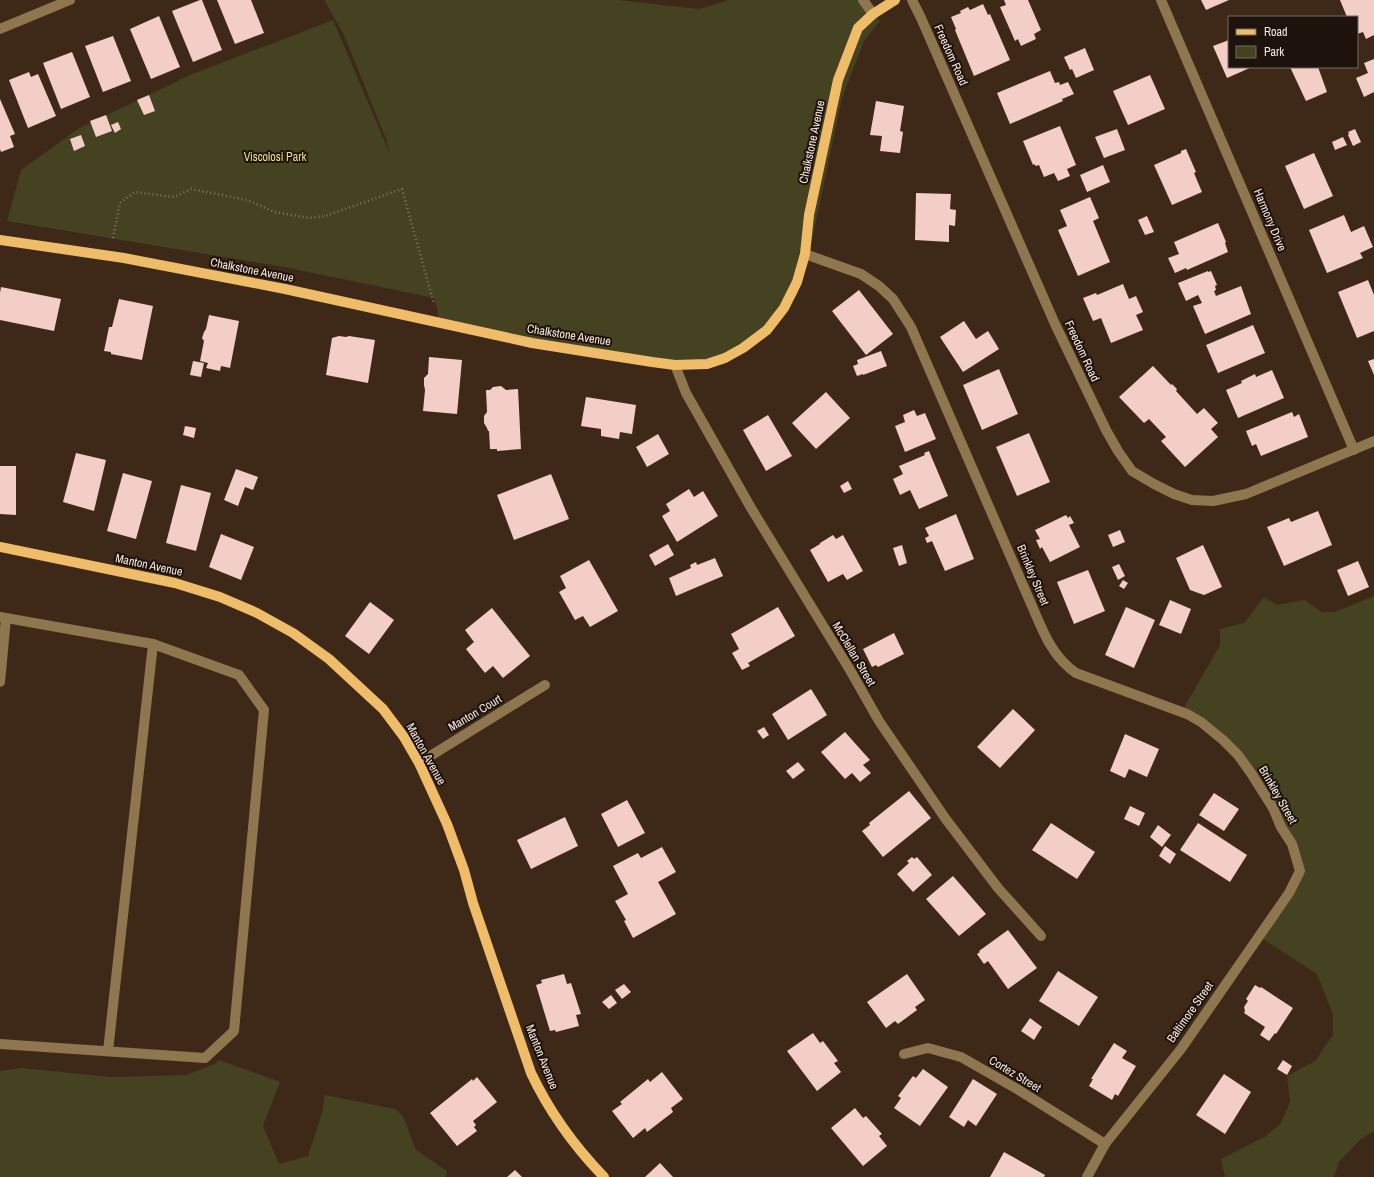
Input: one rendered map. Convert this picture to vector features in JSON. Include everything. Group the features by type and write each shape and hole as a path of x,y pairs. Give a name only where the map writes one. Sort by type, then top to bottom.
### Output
{"main road":[{"name":"Chalkstone Avenue","path":"0,240 110,256 285,289 532,342 675,365 707,364 725,358 743,348 767,330 784,308 797,282 805,254 809,215 838,80 858,28 873,14 895,0"},
{"name":"Manton Avenue","path":"0,547 175,583 220,597 257,613 293,634 323,655 364,690 383,709 404,737 419,763 447,824 464,870 473,902 531,1073 553,1114 582,1154 604,1177"}],"street":[{"path":"0,29 70,0"},
{"path":"863,0 873,14"},
{"name":"Freedom Road","path":"912,0 1055,324 1106,430 1132,471 1174,494 1192,500 1213,501 1246,494 1374,441"},
{"name":"Harmony Drive","path":"1161,0 1354,450"},
{"name":"Brinkley Street","path":"805,254 861,274 879,286 894,299 911,327 1032,606 1052,649 1060,660 1076,673 1187,714 1212,730 1238,756 1252,773 1292,844 1295,856"},
{"name":"McClellan Street","path":"675,365 686,393 751,508 850,670 879,721 944,818 998,888 1041,936"},
{"path":"0,682 3,618 152,644 239,675 264,710 234,1031 205,1058 0,1044"},
{"path":"108,1051 152,644"},
{"name":"Manton Court","path":"419,763 545,685"},
{"name":"Baltimore Street","path":"1087,1177 1106,1144 1181,1049 1289,893 1300,871 1295,856"},
{"name":"Cortez Street","path":"904,1054 928,1048 961,1057 1017,1089 1106,1144"}],"path":[{"path":"110,256 120,203 135,192 174,196 191,189 247,200 275,212 310,218 326,216 402,189 435,308"}],"green space":[{"name":"Viscolosi Park","path":"324,0 618,0 699,9 729,0 865,0 880,21 864,41 842,98 811,245 811,255 797,295 775,326 729,357 682,366 623,363 454,329 439,323 438,311 434,298 284,267 7,221 21,170 78,129 190,75 333,20 390,154 386,139 344,35"},
{"path":"1374,596 1374,1131 1361,1139 1339,1162 1334,1177 1225,1177 1221,1159 1266,1136 1281,1123 1290,1102 1287,1076 1315,1061 1333,1035 1333,1015 1317,974 1263,939 1299,870 1295,851 1240,755 1181,713 1220,645 1220,629 1244,623 1264,597 1277,605 1304,600 1322,612 1335,612"},
{"path":"219,1060 280,1082 263,1126 279,1164 308,1156 322,1113 325,1095 395,1109 403,1116 416,1150 447,1171 446,1177 0,1177 0,1071 22,1068 110,1077 186,1075 215,1064"}],"building":[{"path":"202,0 222,50 193,62 172,11"},
{"path":"217,0 251,0 264,33 235,44"},
{"path":"1004,0 1028,0 1041,30 1034,34 1036,39 1021,46 1018,39 1015,41 1000,7 1006,5"},
{"path":"1201,0 1229,0 1206,10"},
{"path":"1340,0 1374,0 1374,35 1366,39 1363,32 1358,34 1358,16 1347,16"},
{"path":"983,4 988,15 990,14 1010,60 974,76 951,17 961,13 960,11 968,7 970,10"},
{"path":"159,16 180,67 151,79 130,29"},
{"path":"113,36 131,81 103,92 85,46"},
{"path":"1228,40 1228,68 1250,68 1227,78 1213,46"},
{"path":"1085,48 1094,70 1076,78 1072,69 1070,70 1064,57"},
{"path":"72,52 90,97 61,109 43,63"},
{"path":"1374,59 1374,92 1364,97 1356,78 1368,73 1364,63"},
{"path":"1290,68 1318,68 1327,92 1306,101"},
{"path":"1050,71 1055,83 1059,82 1060,85 1068,82 1074,94 1062,99 1063,101 1010,124 997,93"},
{"path":"29,72 31,77 38,74 56,116 28,128 9,80"},
{"path":"1150,75 1165,109 1128,125 1113,91"},
{"path":"149,95 155,111 144,115 137,100"},
{"path":"0,99 15,134 10,136 14,147 1,152 0,149"},
{"path":"876,101 904,106 900,131 903,132 900,153 880,151 882,136 870,135"},
{"path":"106,115 112,131 96,137 90,121"},
{"path":"118,122 121,129 115,133 111,125"},
{"path":"1060,126 1076,165 1067,169 1070,176 1058,181 1054,173 1044,177 1039,165 1033,165 1023,141"},
{"path":"1117,129 1125,150 1104,158 1095,137"},
{"path":"1355,129 1361,142 1353,146 1348,132"},
{"path":"81,135 85,146 74,151 70,139"},
{"path":"1343,137 1347,145 1335,150 1332,142"},
{"path":"1186,149 1196,172 1194,173 1202,192 1172,205 1154,165 1181,153 1181,151"},
{"path":"1314,153 1333,196 1304,209 1285,166"},
{"path":"1103,165 1110,182 1087,192 1080,175"},
{"path":"916,193 951,194 950,209 956,210 955,226 949,225 949,242 915,240"},
{"path":"1090,197 1099,218 1093,221 1110,262 1078,276 1058,230 1067,226 1060,210"},
{"path":"1344,215 1351,232 1364,226 1373,247 1360,253 1363,258 1327,273 1309,230"},
{"path":"1147,216 1154,232 1145,235 1138,220"},
{"path":"1218,223 1226,242 1228,252 1187,270 1186,268 1175,273 1168,258 1179,254 1174,242"},
{"path":"1211,271 1217,285 1215,286 1216,290 1214,291 1216,296 1241,286 1251,314 1205,334 1193,306 1202,303 1198,295 1186,301 1178,283"},
{"path":"1368,280 1374,295 1374,331 1357,338 1338,292"},
{"path":"1123,284 1129,299 1136,296 1143,312 1136,315 1143,330 1111,343 1101,318 1093,321 1083,298 1096,293 1097,295"},
{"path":"1,287 61,299 54,331 0,320"},
{"path":"859,290 893,334 866,355 832,311"},
{"path":"119,299 153,306 142,360 111,354 111,352 104,351 109,327 112,327"},
{"path":"209,315 239,321 230,368 221,366 220,371 206,368 208,363 200,361 204,341 202,338 206,329"},
{"path":"964,321 976,339 988,331 999,349 963,372 940,337"},
{"path":"1253,325 1265,353 1218,373 1206,345"},
{"path":"339,336 375,340 368,383 326,375 332,338"},
{"path":"881,351 887,366 857,376 853,366 858,364 857,360"},
{"path":"429,357 462,360 457,414 423,411 425,390 424,378 428,374"},
{"path":"1374,359 1374,375 1368,361"},
{"path":"193,361 204,363 201,377 190,375"},
{"path":"1153,366 1171,385 1172,384 1177,389 1176,391 1197,414 1204,408 1218,423 1211,429 1218,437 1185,467 1161,441 1166,437 1149,419 1144,423 1119,397"},
{"path":"999,369 1018,414 982,430 963,385"},
{"path":"1272,370 1284,398 1238,418 1226,390 1242,383 1241,381 1255,374 1256,377"},
{"path":"501,386 506,390 518,389 521,449 497,451 497,449 490,449 489,431 484,423 484,416 487,412 486,390"},
{"path":"826,392 850,418 816,449 792,423"},
{"path":"586,397 636,405 632,434 620,432 619,439 601,436 601,429 581,426"},
{"path":"914,410 917,416 925,413 936,439 905,452 895,426 905,422 903,415"},
{"path":"1292,412 1294,417 1299,414 1308,437 1261,456 1256,444 1252,446 1246,431"},
{"path":"768,415 792,456 766,471 743,430"},
{"path":"185,426 196,428 194,438 183,435"},
{"path":"1029,433 1050,482 1017,496 996,447"},
{"path":"658,434 669,454 647,467 636,447"},
{"path":"929,451 948,496 919,509 910,490 900,495 893,479 903,474 899,466 925,455 924,453"},
{"path":"76,453 106,460 94,511 63,502"},
{"path":"0,466 16,466 16,515 0,514"},
{"path":"236,469 258,477 253,490 245,487 238,506 224,500"},
{"path":"123,473 152,481 136,539 107,531"},
{"path":"551,474 569,519 514,540 497,495"},
{"path":"848,481 852,489 844,493 840,486"},
{"path":"181,485 211,493 196,551 166,543"},
{"path":"689,489 694,497 703,491 718,516 677,542 662,516 670,511 666,504"},
{"path":"1318,511 1332,545 1284,566 1267,527 1289,518 1291,522"},
{"path":"956,514 974,559 945,571 932,541 927,543 925,538 929,536 925,528"},
{"path":"1066,515 1068,518 1070,516 1074,523 1069,525 1080,547 1050,562 1042,547 1040,549 1036,540 1040,539 1035,530"},
{"path":"1120,530 1125,542 1113,547 1108,535"},
{"path":"221,534 254,547 241,580 209,567"},
{"path":"833,535 836,539 843,535 863,571 847,580 843,574 828,582 810,550"},
{"path":"668,544 674,555 655,566 649,555"},
{"path":"902,545 907,563 899,566 893,548"},
{"path":"1203,545 1222,587 1204,595 1190,590 1176,558"},
{"path":"715,558 723,576 676,596 669,578 691,568 690,565 696,562 697,565"},
{"path":"589,560 618,611 590,627 583,616 575,620 559,592 566,588 560,576"},
{"path":"1358,561 1369,587 1348,596 1337,570"},
{"path":"1119,564 1125,576 1118,580 1112,567"},
{"path":"1088,570 1105,611 1074,624 1057,582"},
{"path":"1123,580 1128,583 1124,589 1119,586"},
{"path":"1170,600 1191,609 1181,634 1159,625"},
{"path":"370,602 394,620 369,654 345,636"},
{"path":"778,607 795,636 748,663 750,666 742,670 732,653 739,649 731,634"},
{"path":"1126,607 1155,620 1134,668 1105,655"},
{"path":"492,608 530,656 503,678 493,666 485,673 466,649 474,642 465,630"},
{"path":"894,633 904,654 878,667 876,665 872,667 863,649"},
{"path":"811,689 827,715 788,740 772,714"},
{"path":"1013,709 1035,730 1000,768 977,747"},
{"path":"764,727 769,735 763,739 757,731"},
{"path":"845,732 870,760 863,765 871,773 860,782 852,773 845,779 821,752"},
{"path":"1125,734 1159,749 1147,777 1129,769 1125,778 1110,771"},
{"path":"798,762 805,770 793,779 786,771"},
{"path":"909,791 931,818 883,857 862,831 870,825 869,823"},
{"path":"1214,793 1239,809 1224,831 1199,815"},
{"path":"627,800 645,833 618,847 601,814"},
{"path":"1130,806 1145,813 1139,826 1124,819"},
{"path":"565,817 578,846 531,869 517,840"},
{"path":"1051,823 1095,852 1077,879 1032,850"},
{"path":"1198,823 1247,855 1230,882 1180,850"},
{"path":"1158,825 1171,835 1162,847 1150,837"},
{"path":"1165,846 1176,854 1170,864 1159,856"},
{"path":"662,847 676,872 658,882 676,914 633,938 624,921 626,920 615,901 628,894 613,866 638,853 641,858"},
{"path":"912,857 914,859 917,857 932,875 913,892 897,874 909,863 907,861"},
{"path":"953,876 986,914 959,936 926,899"},
{"path":"1008,930 1037,968 1008,989 988,961 984,964 977,954"},
{"path":"1058,971 1098,997 1079,1026 1039,1001"},
{"path":"564,974 567,984 571,983 581,1014 576,1015 579,1026 556,1032 555,1030 550,1031 536,985 542,983 541,980"},
{"path":"907,974 925,1000 915,1007 917,1010 898,1024 895,1021 886,1028 867,1002"},
{"path":"624,984 631,992 622,999 615,990"},
{"path":"1255,985 1260,988 1261,987 1293,1008 1276,1034 1275,1033 1269,1041 1260,1035 1265,1027 1244,1013 1244,1007 1248,1001 1246,999"},
{"path":"611,995 617,1003 609,1009 602,1002"},
{"path":"1030,1018 1042,1027 1034,1040 1021,1031"},
{"path":"813,1033 820,1043 823,1041 838,1061 834,1063 841,1072 817,1091 787,1051"},
{"path":"1114,1043 1127,1051 1122,1058 1136,1066 1118,1096 1115,1094 1112,1100 1089,1086 1093,1079 1091,1079"},
{"path":"1283,1060 1292,1066 1287,1075 1277,1069"},
{"path":"923,1069 948,1087 920,1126 894,1108 901,1098 898,1096 913,1076 916,1078"},
{"path":"662,1072 683,1099 671,1108 673,1112 647,1132 645,1128 633,1138 612,1111 622,1104 620,1102 648,1079 650,1082"},
{"path":"1224,1074 1251,1092 1225,1134 1196,1115"},
{"path":"477,1077 497,1102 473,1121 476,1125 474,1127 477,1131 457,1146 430,1113 472,1079 473,1081"},
{"path":"973,1079 997,1094 976,1126 968,1120 964,1127 949,1117"},
{"path":"855,1108 863,1118 866,1116 882,1134 879,1136 887,1146 863,1166 831,1128"},
{"path":"1004,1152 1045,1175 1044,1177 990,1177"},
{"path":"660,1163 673,1177 645,1177"},
{"path":"515,1170 522,1177 507,1177"}]}
